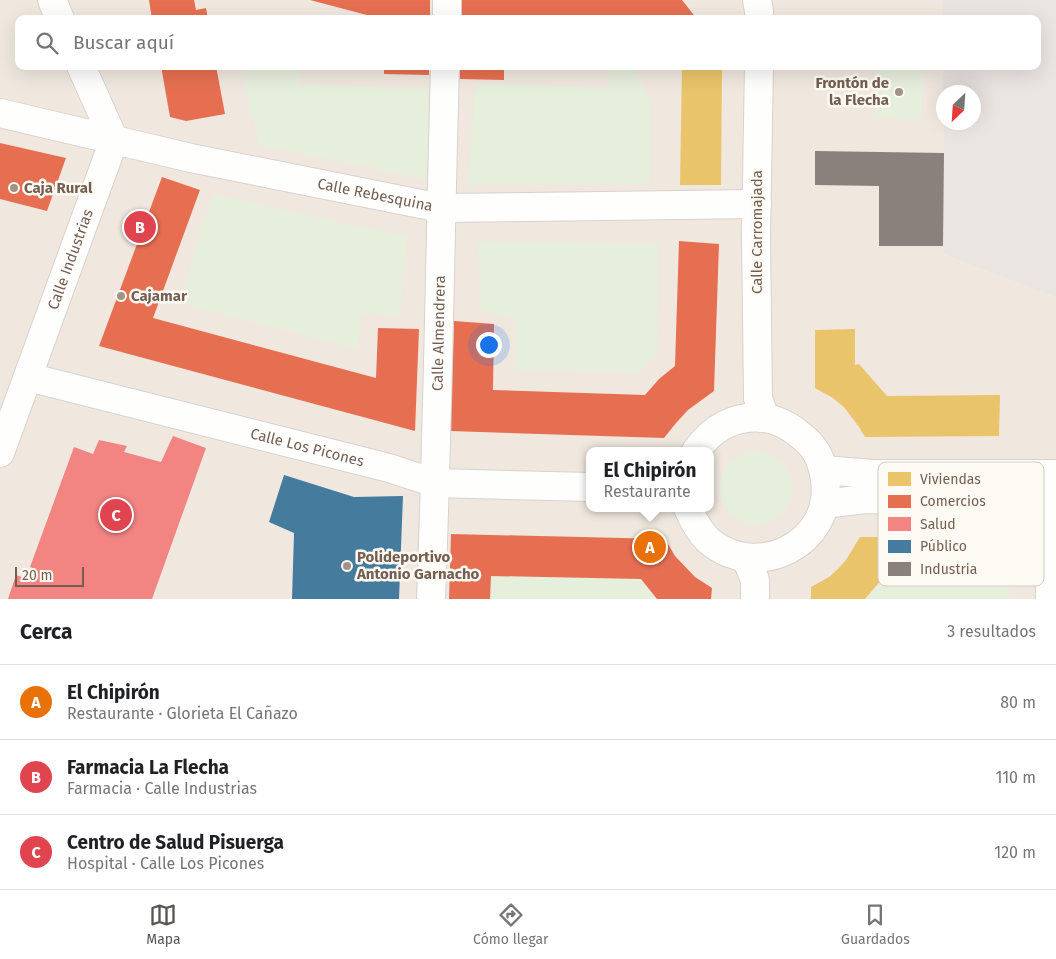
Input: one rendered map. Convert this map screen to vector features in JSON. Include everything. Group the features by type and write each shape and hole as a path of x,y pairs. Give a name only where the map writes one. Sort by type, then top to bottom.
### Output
{"street":[{"path":"52,0 58,15"},
{"path":"447,0 447,15"},
{"path":"83,70 114,140"},
{"name":"Calle Almendrera","path":"431,599 445,70"},
{"name":"Calle Carromajada","path":"756,411 759,70"},
{"name":"Calle Rebesquina","path":"0,113 200,160 441,208 757,204"},
{"name":"Calle Industrias","path":"0,453 114,140"},
{"name":"Calle Los Picones","path":"28,377 389,468 435,482 586,487"},
{"path":"690,512 698,528 708,539 719,548 732,554 755,573 798,544 810,533 819,519 824,504 826,487 824,470 819,456 810,442 795,430 756,411 714,430 698,447"},
{"path":"824,470 878,474"},
{"path":"824,504 878,499"},
{"path":"1050,599 1053,502"}],"shaded area":[{"path":"0,0 1056,0 1056,599 0,599"},
{"path":"943,0 1056,0 1056,297 944,254 944,130 981,130 981,85 943,85 943,70 1041,70 1041,15 943,15"}],"green space":[{"path":"242,70 300,70 299,84 431,89 426,179 259,145"},
{"path":"608,70 635,70 650,101 650,184 468,185 476,83 607,88"},
{"name":"Frontón de la Flecha","path":"877,70 923,70 921,120 876,118"},
{"path":"213,194 407,237 400,315 360,313 358,349 179,303"},
{"path":"478,241 659,244 657,352 639,372 516,370 515,318 481,310"},
{"path":"756,452 770,455 782,462 789,474 792,488 789,502 782,514 770,521 756,524 742,521 730,514 723,502 720,488 723,474 730,462 742,455"},
{"path":"491,576 641,579 657,599 490,599"},
{"path":"878,584 878,586 1009,586 1009,599 865,599"}],"building: Viviendas":[{"path":"682,70 722,70 721,185 680,185"},
{"path":"855,329 855,365 859,364 887,396 1000,395 999,436 865,437 844,407 815,388 815,330"},
{"path":"860,537 878,537 878,584 865,599 811,599 811,587 829,577 846,560"}],"building: Comercios":[{"path":"149,0 194,0 196,10 206,8 207,15 151,15"},
{"path":"310,0 430,0 430,15 367,15"},
{"path":"457,0 682,0 694,15 461,15 461,11 457,11"},
{"path":"162,70 217,70 225,114 186,121 170,117"},
{"path":"384,70 429,70 429,75 384,74"},
{"path":"460,70 504,70 504,80 460,79"},
{"path":"0,143 66,158 47,211 0,199"},
{"path":"162,177 200,190 153,318 376,378 378,328 419,329 415,431 99,346"},
{"path":"679,241 719,244 714,391 688,410 664,438 450,431 454,321 494,324 493,390 645,395 659,379 675,366"},
{"path":"451,534 665,539 675,556 695,577 712,588 711,599 657,599 641,579 491,576 490,599 449,599"}],"building: Salud":[{"path":"173,436 206,448 152,599 8,599 16,575 31,580 35,569 30,567 74,447 93,454 99,440 127,446 124,452 161,462"}],"building: Público":[{"name":"Polideportivo Antonio Garnacho","path":"284,475 354,497 403,496 399,599 292,599 294,533 269,522"}],"building: Industria":[{"path":"815,151 944,153 943,246 879,246 879,186 815,185"}],"place":[{"name":"Frontón de la Flecha","path":"899,92"},
{"name":"Caja Rural","path":"14,188"},
{"name":"Farmacia La Flecha","path":"140,227"},
{"name":"Cajamar","path":"121,296"},
{"name":"Centro de Salud Pisuerga","path":"116,515"},
{"name":"El Chipirón","path":"650,547"},
{"name":"Polideportivo Antonio Garnacho","path":"347,566"}]}
